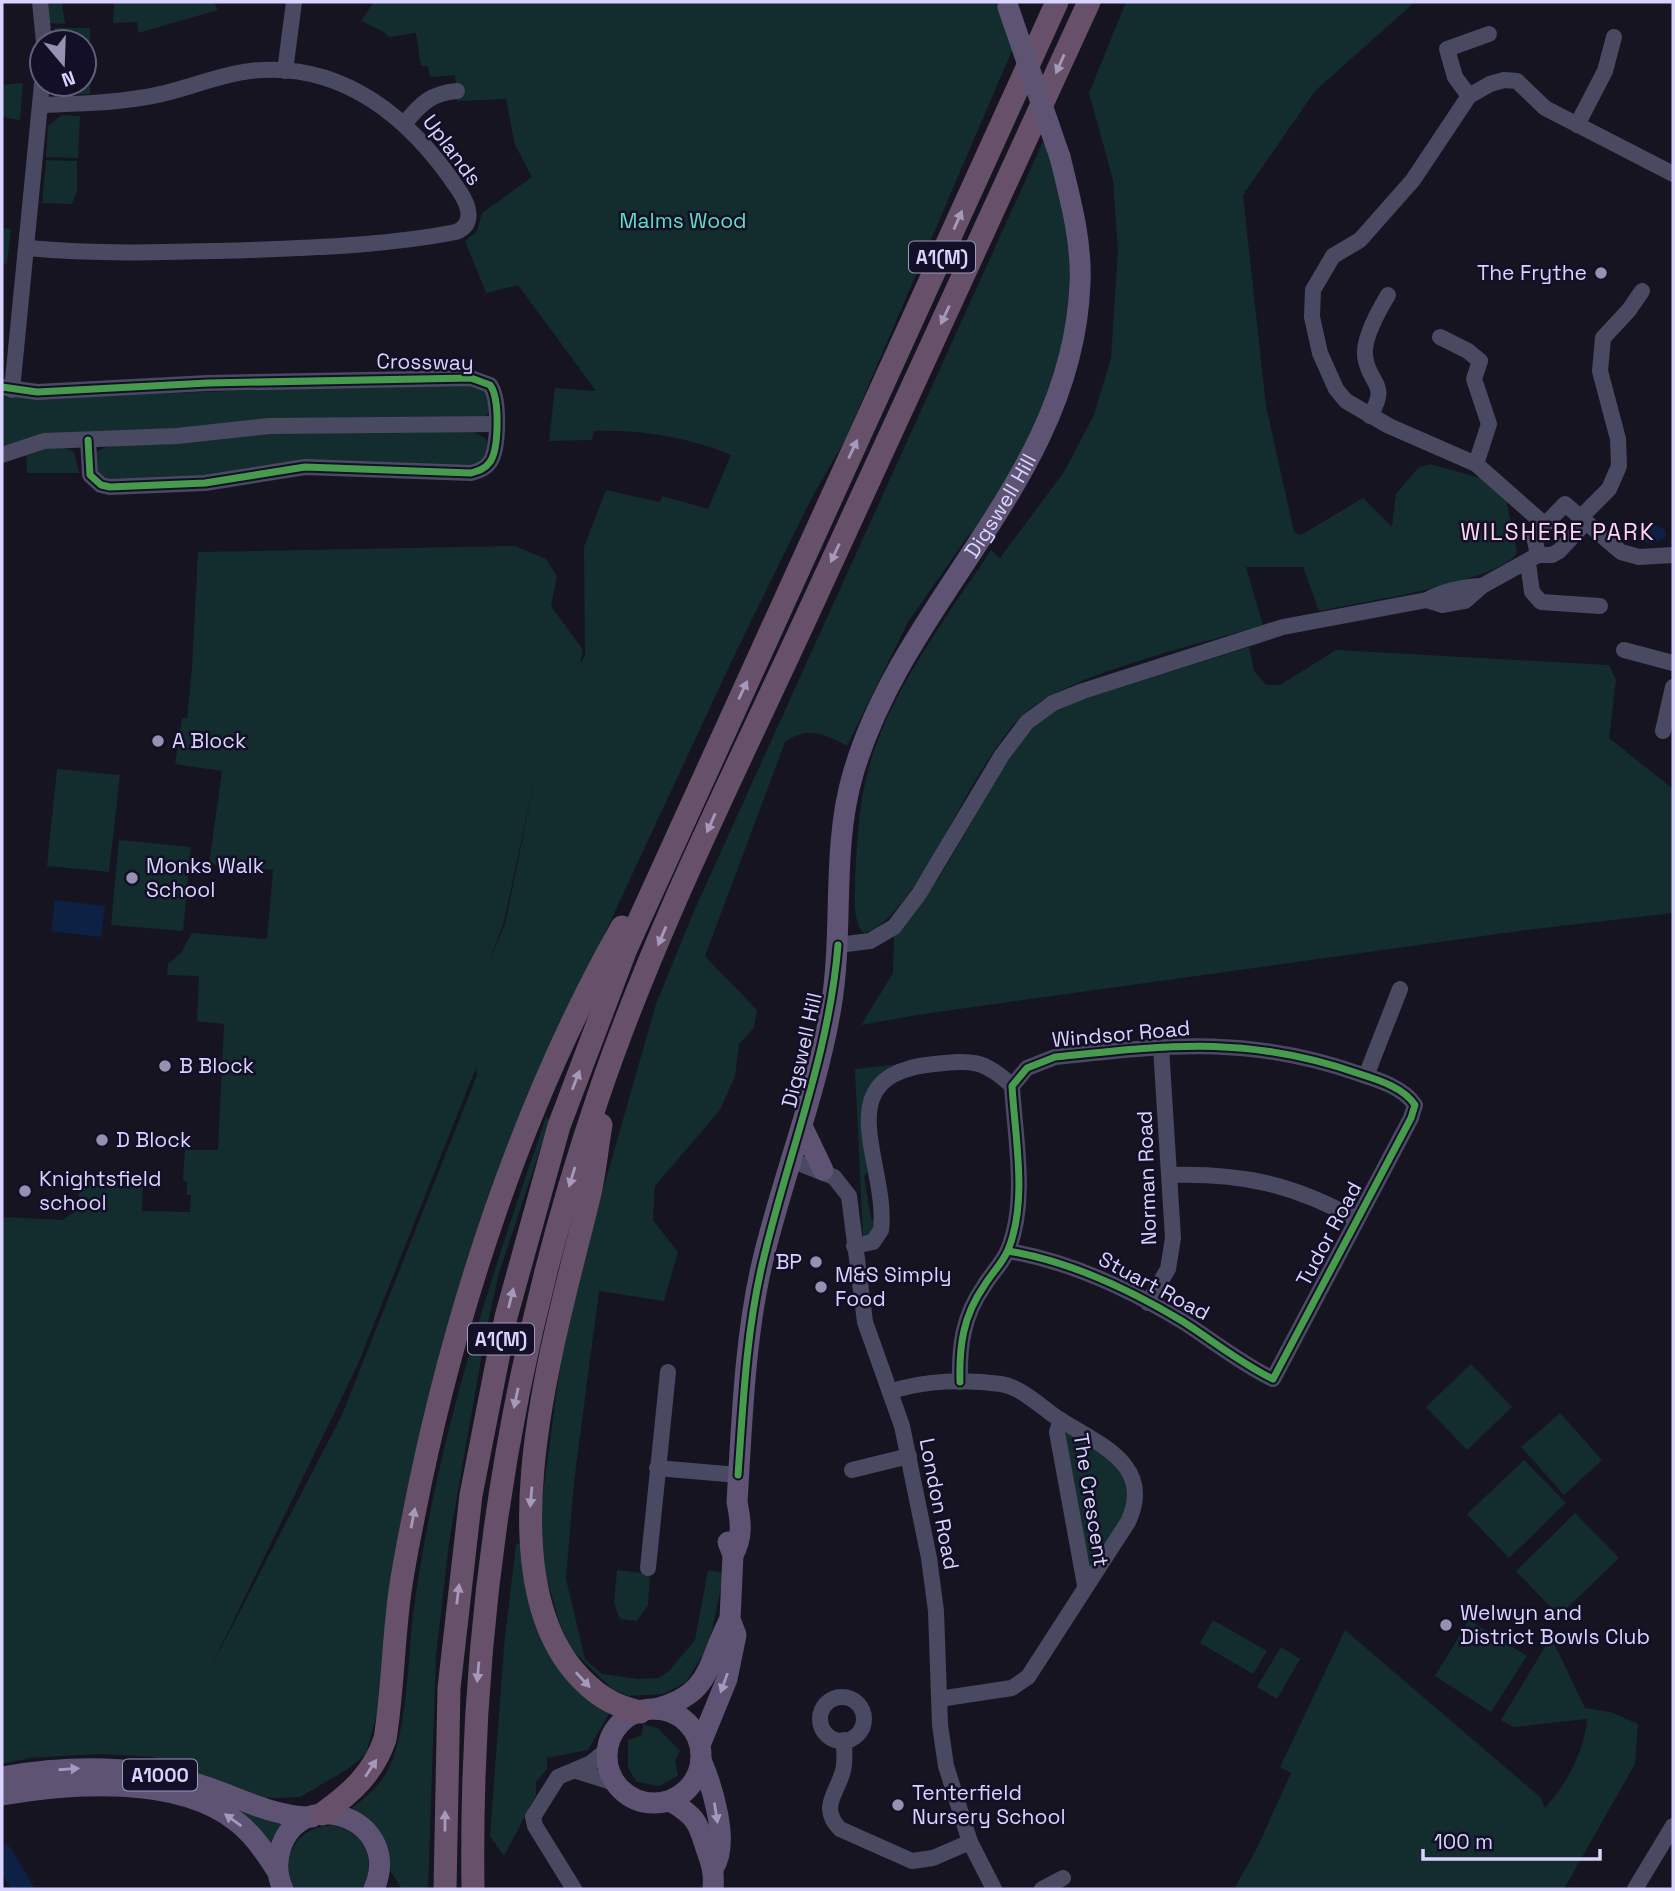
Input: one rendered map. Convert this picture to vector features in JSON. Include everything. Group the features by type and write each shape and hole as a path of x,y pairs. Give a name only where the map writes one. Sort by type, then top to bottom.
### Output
{"highway":[{"name":"A1(M)","path":"445,1889 449,1688 462,1556 494,1366 528,1230 559,1126 626,949 1057,2"},
{"name":"A1(M)","path":"473,1889 472,1816 477,1691 499,1495 537,1301 561,1211 609,1066 711,824 1088,2"},
{"name":"A1(M)","path":"317,1815 362,1782 380,1755 385,1740 398,1605 414,1514 450,1360 509,1178 571,1021 685,817"},
{"name":"A1(M)","path":"609,1066 591,1190 549,1370 533,1476 530,1541 541,1608 553,1639 567,1662 604,1699 624,1708 646,1710"}],"main road":[{"name":"Digswell Hill","path":"730,1619 733,1555 728,1536 729,1520 737,1502 755,1300 829,1019 838,945 846,812 852,778 871,723 890,682 923,625 1017,484 1054,409 1067,370 1080,282 1077,237 1060,157 1007,4"},
{"path":"802,1126 823,1170"},
{"path":"730,1619 736,1635 731,1664 692,1785 670,1801 639,1801 615,1783 609,1771 607,1750 618,1726 646,1710 684,1700 699,1686 713,1663 730,1619"},
{"path":"646,1710 666,1711 687,1723 701,1752 710,1780 720,1836 721,1857 714,1867"},
{"name":"A1000","path":"2,1777 79,1768 137,1771 190,1781 279,1813 317,1815"},
{"name":"A1000","path":"2,1795 86,1786 118,1787 180,1797 214,1808 237,1822 257,1840 280,1880"},
{"path":"670,1801 691,1814 699,1823 714,1867 713,1889"},
{"path":"280,1880 282,1844 299,1823 317,1815 348,1818 369,1832 380,1856 377,1879 391,1889"}],"street":[{"path":"40,2 43,28"},
{"path":"285,71 294,2"},
{"path":"1469,96 1455,77 1447,49 1489,34"},
{"path":"1577,125 1605,71 1614,37"},
{"name":"Uplands","path":"28,248 122,253 406,242 463,229 469,211 464,198 439,161 405,123 344,85 285,71 250,71 149,97 91,104 40,105"},
{"path":"1544,524 1476,464 1370,416 1346,401 1326,371 1314,331 1313,290 1325,265 1360,240 1413,180 1469,96 1490,85 1517,81 1545,108 1673,174"},
{"path":"405,123 423,102 439,93 457,91"},
{"path":"7,389 28,248 41,98"},
{"path":"838,945 870,941 894,927 919,894 1002,755 1027,722 1053,704 1083,691 1283,627 1427,600 1439,593 1482,586 1533,559 1559,551 1609,489 1619,466 1618,439 1600,371 1603,338 1642,291"},
{"path":"1370,416 1379,400 1380,388 1369,370 1365,351 1373,321 1388,295"},
{"path":"1440,337 1468,351 1480,361 1474,379 1489,424 1476,464"},
{"name":"Crossway","path":"7,389 471,378 484,381 494,390 496,424 492,459 483,469 471,473 306,467 178,486 101,485 94,481 88,468 88,440"},
{"path":"2,455 44,441 177,436 269,426 496,424"},
{"path":"1600,606 1541,602 1532,592 1534,536 1565,504 1614,547 1629,555 1673,555"},
{"path":"1624,650 1673,663"},
{"path":"1663,731 1673,687"},
{"path":"1366,1076 1400,989"},
{"name":"Windsor Road","path":"1012,1086 1027,1068 1047,1058 1161,1047 1224,1045 1278,1051 1366,1076 1406,1094 1415,1105"},
{"name":"Norman Road","path":"1148,1303 1168,1269 1172,1255 1170,1175 1161,1047"},
{"path":"854,1246 876,1240 882,1224 868,1124 872,1097 885,1079 906,1067 961,1061 982,1063 1012,1086 1018,1193 1007,1251 967,1317 960,1345 960,1382"},
{"name":"Tudor Road","path":"1273,1379 1411,1118 1415,1105"},
{"name":"London Road","path":"791,1160 823,1170 841,1182 849,1196 865,1322 909,1456 933,1585 939,1699 946,1766 970,1842 994,1889"},
{"path":"1170,1175 1233,1175 1264,1181 1309,1194 1356,1219"},
{"name":"Stuart Road","path":"1007,1251 1070,1267 1148,1303 1248,1367 1273,1379"},
{"path":"648,1568 668,1372"},
{"name":"The Crescent","path":"890,1392 916,1385 960,1382 1010,1386 1123,1461 1135,1498 1128,1522 1022,1683 1012,1688 939,1699"},
{"name":"The Crescent","path":"1061,1420 1057,1432 1085,1586"},
{"path":"852,1470 909,1456"},
{"path":"657,1468 738,1475"},
{"path":"844,1740 842,1775 829,1804 834,1822 840,1829 912,1861 933,1858 970,1842"},
{"path":"574,1889 535,1826 533,1817 551,1783 558,1777 577,1771 607,1750"},
{"path":"577,1771 615,1783"},
{"path":"1635,1889 1673,1826"},
{"path":"1042,1889 1063,1878"}],"green space":[{"path":"45,2 62,2 65,24 48,23"},
{"path":"114,2 214,2 218,10 138,33 137,22 113,23"},
{"name":"Malms Wood","path":"374,2 1000,2 1014,46 845,440 810,501 735,654 548,1055 396,1578 377,1713 366,1754 348,1769 300,1797 279,1798 258,1797 154,1757 97,1754 30,1758 2,1764 2,1217 62,1220 78,1210 79,1180 143,1181 142,1211 190,1212 191,1195 187,1195 187,1182 183,1181 185,1150 218,1150 224,1024 197,1021 199,976 167,975 168,964 181,953 192,933 267,939 273,870 209,864 222,771 175,764 182,718 187,718 198,552 515,546 546,559 557,576 551,606 583,650 580,664 585,656 584,547 606,490 660,502 662,496 708,509 731,455 664,435 628,431 594,431 592,440 549,441 555,388 596,391 518,285 486,293 465,241 477,231 482,213 532,177 515,145 506,99 457,101 455,75 430,77 428,66 421,66 416,33 389,37 361,21","holes":["537,768 505,924 489,962 504,922","476,1068 477,1075 342,1415 211,1667 358,1364"]},
{"path":"1126,2 1415,2 1315,91 1243,195 1266,406 1294,532 1301,535 1363,498 1392,527 1396,494 1418,468 1430,464 1483,479 1506,499 1517,552 1507,562 1487,572 1459,581 1319,611 1303,567 1246,567 1263,625 1104,673 1073,685 1025,713 1007,732 983,768 914,887 880,925 864,933 860,928 855,907 855,878 859,818 873,752 900,691 991,550 1000,558 1064,472 1094,415 1111,358 1118,251 1113,180 1089,93"},
{"path":"23,83 20,120 2,117 2,85"},
{"path":"62,115 80,116 78,158 46,157 48,126"},
{"path":"1045,137 1071,243 1067,330 1044,411 994,507 966,539 908,622 847,746 831,738 808,733 785,742 705,956 757,1010 754,1028 739,1044 735,1076 720,1110 655,1186 653,1220 678,1252 664,1301 599,1291 574,1482 566,1579 585,1659 602,1674 639,1679 658,1678 668,1672 695,1640 708,1570 724,1573 709,1645 686,1682 664,1694 629,1696 612,1689 571,1649 559,1621 546,1576 539,1523 562,1352 588,1242 656,1004 694,911"},
{"path":"46,160 77,161 77,192 72,204 42,203"},
{"path":"2,228 11,229 7,264 2,263"},
{"path":"472,382 486,388 492,407 485,417 2,450 2,393 36,398"},
{"path":"271,431 472,431 485,438 490,448 481,466 134,482 97,477 96,452 113,444"},
{"path":"63,447 74,452 79,473 27,473 26,451"},
{"path":"1249,647 1254,671 1266,685 1280,685 1336,650 1609,665 1616,680 1609,738 1673,789 1673,913 1526,930 923,1014 861,1025 893,973 894,936 939,878 1014,749 1032,728 1053,711 1080,700"},
{"path":"57,769 120,775 109,872 47,866"},
{"path":"119,840 191,847 183,931 111,925"},
{"path":"899,1064 874,1085 869,1171 864,1176 871,1219 876,1222 873,1234 863,1239 855,1069"},
{"path":"546,1117 550,1120 499,1273 486,1331 449,1543 436,1657 428,1889 402,1889 391,1872 384,1839 375,1825 352,1808 381,1781 388,1770 399,1738 421,1559 449,1430 484,1304"},
{"path":"1471,1364 1512,1407 1467,1450 1426,1407"},
{"path":"1560,1413 1602,1460 1564,1495 1521,1447"},
{"path":"1069,1431 1118,1465 1126,1477 1128,1490 1126,1505 1113,1535 1089,1572 1065,1432"},
{"path":"1524,1460 1566,1503 1509,1558 1467,1514"},
{"path":"1575,1513 1619,1558 1559,1616 1516,1571"},
{"path":"516,1543 524,1546 583,1694 609,1714 588,1750 547,1758 547,1769 536,1782 536,1795 504,1856 490,1836 504,1647"},
{"path":"617,1570 650,1574 648,1605 637,1621 620,1619 614,1603"},
{"path":"1213,1620 1267,1651 1253,1674 1200,1643"},
{"path":"1469,1620 1527,1656 1491,1712 1435,1676"},
{"path":"1345,1630 1540,1797 1545,1808 1573,1766 1583,1743 1587,1719 1514,1727 1501,1720 1551,1637 1585,1708 1611,1712 1638,1724 1635,1764 1564,1889 1234,1889 1257,1848 1291,1773 1280,1767"},
{"path":"1281,1647 1300,1659 1277,1699 1257,1687"},
{"path":"643,1724 658,1728 680,1751 675,1761 678,1776 659,1786 637,1782 628,1768 628,1740 642,1735"},
{"path":"215,1801 284,1823 271,1845 246,1818"},
{"path":"332,1825 353,1834 365,1848 369,1867 363,1889 295,1889 289,1866 294,1846 309,1831"}],"water":[{"path":"1657,525 1665,530 1666,537 1651,544 1641,541 1642,527"},
{"path":"55,900 105,906 101,937 51,931"}],"waterway":[{"path":"2,1854 23,1889"}],"cycle path":[{"path":"2,387 37,392 208,383 471,378 490,385 497,412 497,435 493,455 486,466 471,473 305,467 205,483 110,487 101,485 90,475 88,440"},
{"path":"738,1475 752,1317 772,1225 817,1067 838,945"},
{"path":"960,1382 960,1356 967,1320 977,1297 1006,1255 1014,1231 1019,1169 1012,1086 1027,1068 1055,1057 1135,1049 1209,1046 1245,1048 1281,1053 1367,1076 1398,1089 1415,1105 1411,1118 1273,1379 1182,1321 1120,1287 1076,1269 1008,1251"}],"place":[{"name":"The Frythe","path":"1601,273"},
{"name":"A Block","path":"158,741"},
{"name":"Monks Walk School","path":"132,878"},
{"name":"B Block","path":"165,1066"},
{"name":"D Block","path":"102,1140"},
{"name":"Knightsfield school","path":"25,1191"},
{"name":"BP","path":"816,1262"},
{"name":"M&S Simply Food","path":"821,1287"},
{"name":"Welwyn and District Bowls Club","path":"1446,1625"},
{"name":"Tenterfield Nursery School","path":"898,1805"}],"district":[{"name":"WILSHERE PARK","path":"1558,532"}]}
